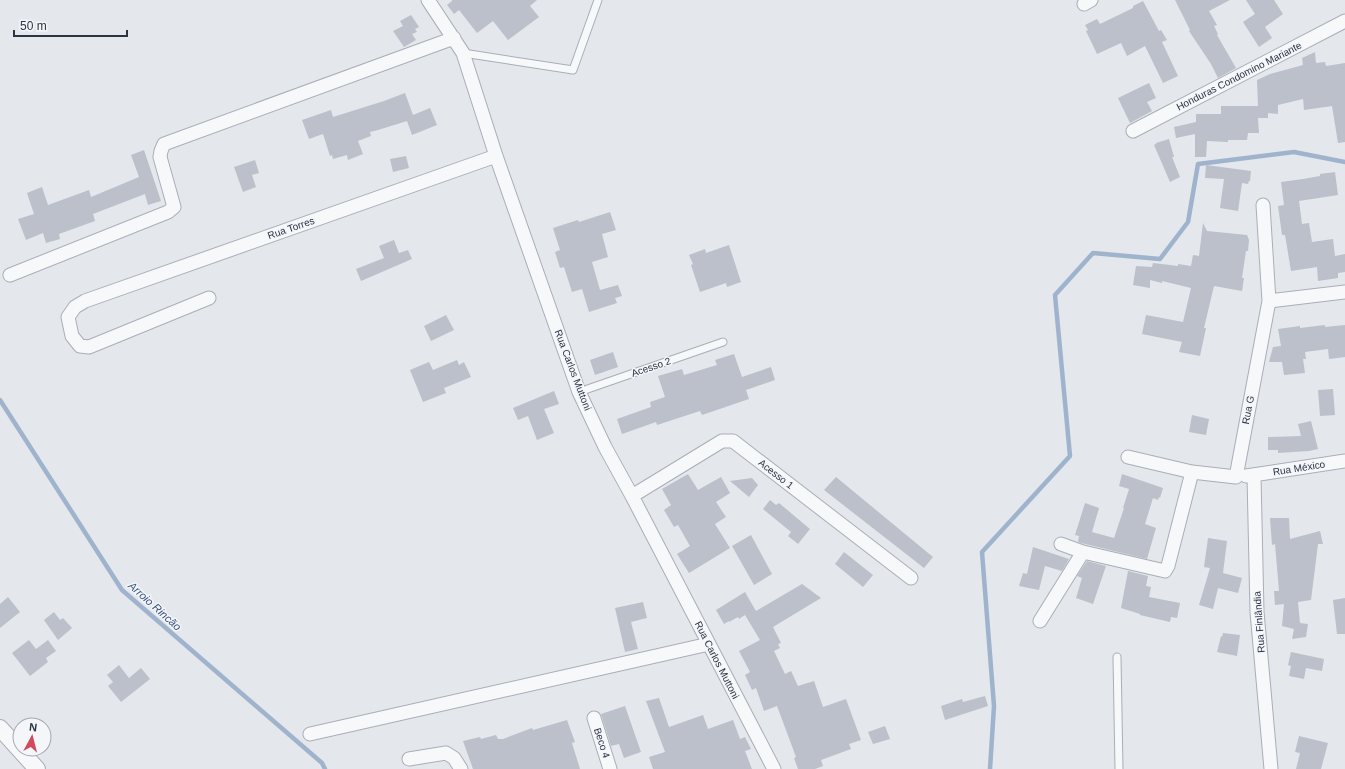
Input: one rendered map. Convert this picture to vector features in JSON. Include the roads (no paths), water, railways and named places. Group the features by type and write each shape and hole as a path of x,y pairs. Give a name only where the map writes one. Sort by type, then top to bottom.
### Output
{"street":[{"name":"Rua Carlos Muttoni","path":"428,0 463,53 496,156 579,392 605,447 774,769"},
{"name":"Honduras Condomino Mariante","path":"1133,131 1345,21"},
{"path":"10,275 168,212 174,207 160,157 164,144 454,38"},
{"name":"Rua Torres","path":"209,298 89,347 80,346 72,336 68,317 75,307 85,301 496,156"},
{"name":"Rua G","path":"1236,477 1269,301 1263,205"},
{"path":"1269,301 1345,292"},
{"name":"Acesso 1","path":"632,496 722,441 732,441 911,578"},
{"path":"1128,457 1192,472 1236,477"},
{"name":"Rua México","path":"1236,477 1254,476 1345,461"},
{"path":"1062,544 1083,552 1165,571 1168,566 1192,472"},
{"name":"Rua Finlândia","path":"1254,476 1257,612 1271,769"},
{"path":"1040,621 1083,552"},
{"path":"310,734 709,644"},
{"name":"Beco 4","path":"594,718 610,769"},
{"path":"0,728 37,769"},
{"path":"409,759 446,754 454,758 461,769"}],"lane":[{"path":"463,53 573,70 598,0"},
{"name":"Acesso 2","path":"579,392 723,342"},
{"path":"1117,657 1118,769"}],"waterway":[{"path":"990,769 994,706 982,552 1070,456 1055,295 1093,253 1160,259 1188,222 1198,164 1294,152 1345,162"},
{"name":"Arroio Rincão","path":"0,400 122,590 322,763 325,769"}]}
